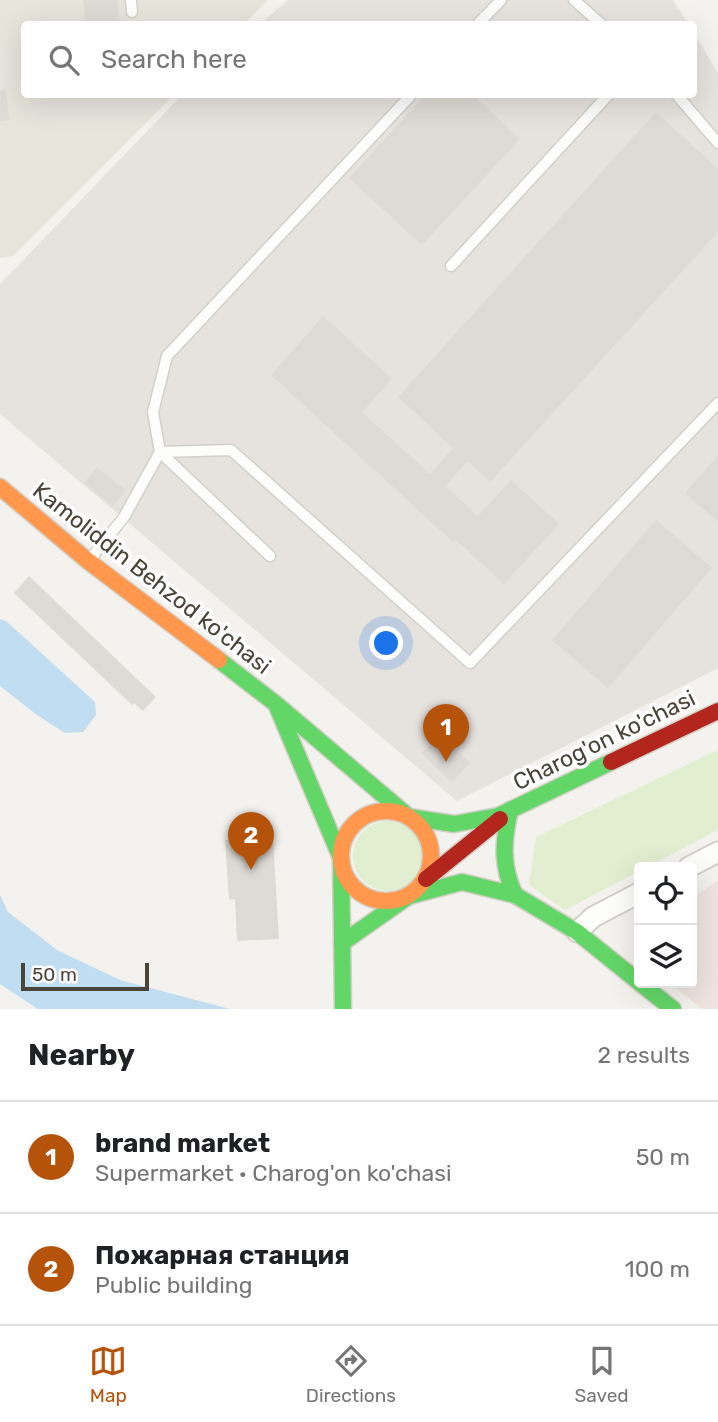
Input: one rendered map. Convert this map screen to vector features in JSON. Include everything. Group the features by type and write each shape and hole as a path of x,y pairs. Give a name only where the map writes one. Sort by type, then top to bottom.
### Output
{"main road":[{"name":"Kamoliddin Behzod ko'chasi","path":"0,487 88,561 276,704 409,817"},
{"path":"276,704 348,880 364,896 379,901 394,901 462,882 516,895 577,932 634,978"},
{"name":"Charog'on ko'chasi","path":"510,810 718,711"},
{"path":"409,817 437,824 461,825 486,820 510,810"},
{"path":"426,878 510,810"},
{"path":"510,810 503,837 502,859 505,877 516,895"},
{"path":"342,943 419,889 431,867 432,852 421,826 397,811 369,814 357,821 342,844 341,975 343,1009"},
{"path":"646,988 673,1009"}],"street":[{"path":"697,863 718,852"},
{"path":"577,932 593,917 634,896"}],"lane":[{"path":"131,0 132,12"},
{"path":"481,21 500,0"},
{"path":"574,0 598,21"},
{"path":"270,556 160,452 153,412 167,356 408,98"},
{"path":"451,267 605,98"},
{"path":"679,98 718,143"},
{"path":"160,452 231,450 470,663 718,403"},
{"path":"88,561 124,517 160,452"}],"shaded area":[{"path":"0,0 268,0 247,21 21,21 21,98 171,98 13,256 0,258"},
{"path":"288,0 673,0 686,21 264,21"},
{"path":"697,38 718,73 718,668 457,801 0,414 0,284 179,98 697,98"},
{"path":"258,531 385,647 350,686 223,570"},
{"path":"718,880 718,1009 702,1009 675,988 697,988 697,895"}],"green space":[{"path":"718,750 718,830 657,862 634,862 634,874 565,910 529,885 536,837"},
{"path":"381,821 395,821 408,827 417,836 423,856 421,869 413,881 395,891 381,891 368,885 359,876 353,863 353,849 359,836 368,827"}],"water":[{"path":"0,619 6,621 95,702 96,715 83,732 65,733 0,686"},
{"path":"0,895 8,912 57,950 120,980 230,1009 38,1009 0,984"}],"building":[{"path":"83,0 118,0 120,21 86,21"},
{"path":"6,89 9,120 0,121 0,90"},
{"path":"422,98 476,98 520,139 422,245 349,178"},
{"path":"656,112 718,169 718,232 490,482 468,461 445,486 478,516 511,480 559,524 504,584 455,539 453,542 271,375 323,316 392,379 362,412 430,474 453,448 398,397"},
{"path":"718,455 718,522 685,493"},
{"path":"97,468 126,490 113,506 84,483"},
{"path":"656,520 712,568 608,688 552,640"},
{"path":"29,576 156,697 143,711 134,703 132,705 14,593"},
{"path":"441,734 470,763 452,782 422,753"},
{"path":"273,838 279,939 237,941 235,899 229,900 225,840"}],"traffic: fast":[{"path":"219,660 276,704 409,817 454,824 498,816 611,762"},
{"path":"278,709 341,858 343,1009"},
{"path":"510,810 505,864 515,895"},
{"path":"342,943 409,896 462,882 515,895 577,932 634,978"},
{"path":"646,988 673,1009"}],"traffic: slow":[{"path":"0,487 88,561 219,660"},
{"path":"386,811 403,814 418,824 428,839 431,856 428,873 418,888 403,898 386,901 369,898 354,888 344,873 341,856 344,839 354,824 369,814 386,811"}],"traffic: jam":[{"path":"611,762 718,711"},
{"path":"426,879 500,819"}],"place":[{"name":"brand market","path":"446,762"},
{"name":"Пожарная станция","path":"251,870"}]}
